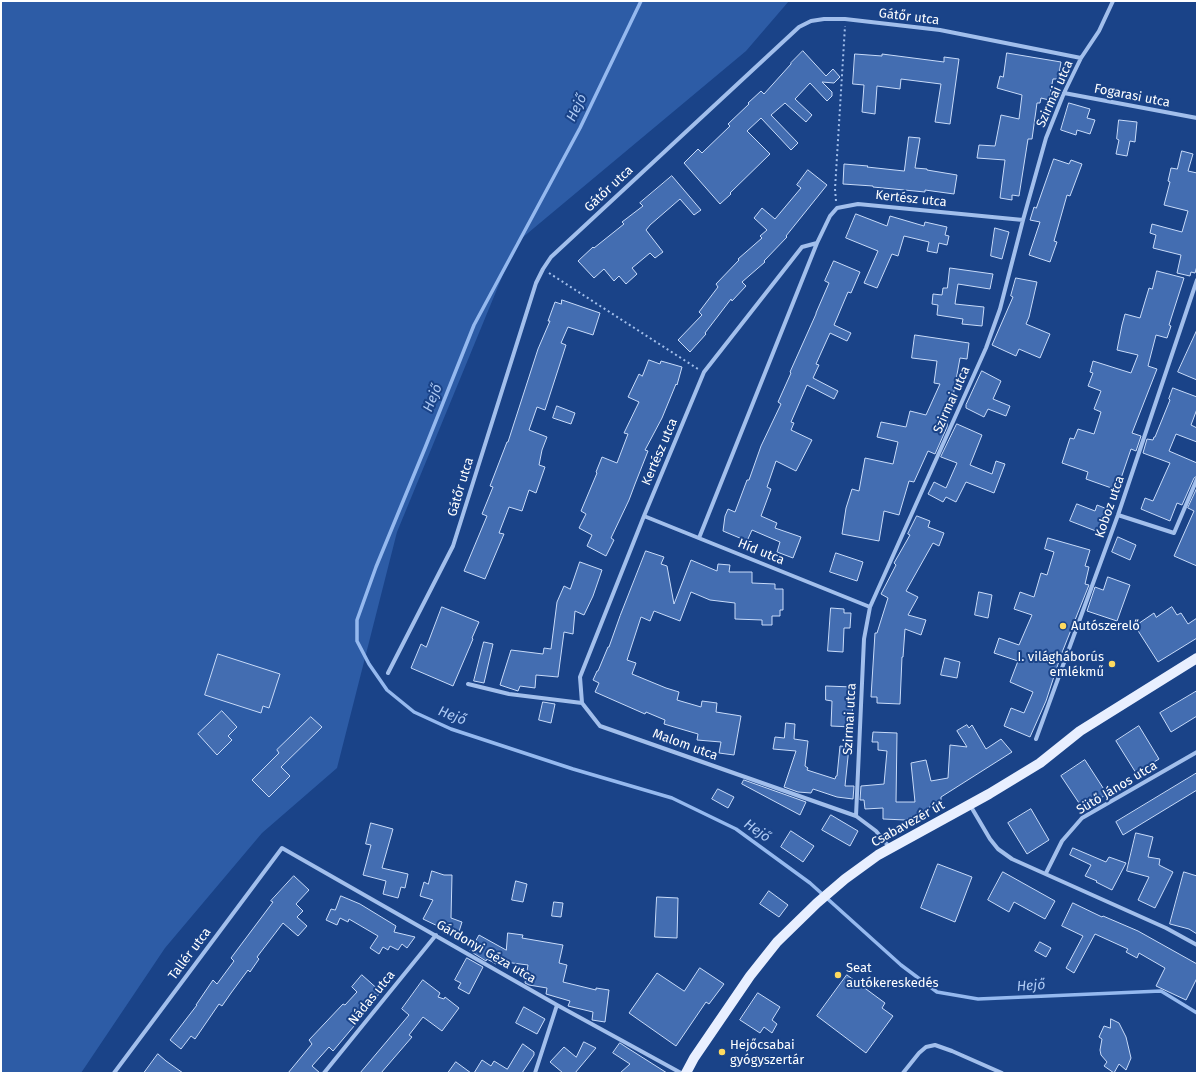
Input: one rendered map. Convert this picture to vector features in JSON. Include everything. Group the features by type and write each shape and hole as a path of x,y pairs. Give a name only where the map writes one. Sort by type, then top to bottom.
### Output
{"main road":[{"name":"Csabavezér út","path":"686,1073 694,1058 750,976 777,942 817,903 850,875 878,855 970,805 1040,763 1080,732 1197,658"}],"street":[{"name":"Szirmai utca","path":"856,816 864,639 870,607 986,348 1000,309 1022,220 1046,138 1064,93 1081,58 1099,31 1113,1"},
{"name":"Gátőr utca","path":"388,673 453,546 536,283 543,269 551,257 799,27 811,21 824,19 845,19 940,30 1081,58"},
{"name":"Fogarasi utca","path":"1064,93 1197,118"},
{"name":"Kertész utca","path":"837,208 858,204 1022,220"},
{"path":"699,538 818,243 830,216 837,208"},
{"name":"Kertész utca","path":"582,703 580,677 644,516 704,372 802,247 818,243"},
{"name":"Koboz utca","path":"1036,739 1118,515 1197,280"},
{"path":"1118,515 1174,533 1197,479"},
{"name":"Híd utca","path":"644,516 870,607"},
{"path":"468,684 510,694 582,703"},
{"name":"Malom utca","path":"582,703 600,726 856,816 876,831 890,848"},
{"name":"Sütő János utca","path":"1046,873 1062,841 1082,818 1197,752"},
{"path":"970,805 990,839 998,849 1012,859 1166,928 1197,944"},
{"name":"Gárdonyi Géza utca","path":"282,848 680,1073"},
{"name":"Tallér utca","path":"114,1073 282,848"},
{"name":"Nádas utca","path":"324,1073 436,935"},
{"path":"535,1073 558,1005"},
{"path":"904,1073 919,1053 926,1047 935,1045 1002,1073"}],"path":[{"path":"837,208 835,189 845,19"},
{"path":"543,269 704,372"}],"shaded area":[{"path":"1,1 789,1 746,51 516,243 397,532 337,768 262,833 165,948 81,1073 1,1073"}],"building":[{"path":"803,51 826,76 833,69 840,77 834,83 822,82 832,92 832,96 827,101 810,83 795,99 812,115 806,122 785,103 771,115 798,143 791,150 761,118 747,131 770,154 720,204 684,163 698,149 702,153 730,126 728,124 749,104 748,103 761,91 764,94"},
{"path":"1007,53 1061,62 1058,79 1053,79 1049,100 1041,98 1040,103 1037,103 1032,139 1028,139 1019,196 1012,195 1012,200 1000,198 1005,160 977,158 979,145 995,146 1001,115 1019,119 1022,95 997,88 1000,76 1003,77"},
{"path":"855,54 882,56 882,54 944,62 944,57 959,59 950,124 935,122 941,84 901,79 900,89 877,86 875,114 862,112 864,85 853,84"},
{"path":"1069,103 1090,109 1087,118 1095,120 1090,134 1077,130 1076,135 1061,130"},
{"path":"1119,120 1137,122 1135,142 1130,141 1127,156 1116,154 1119,140 1117,139"},
{"path":"909,137 920,138 915,168 957,175 954,194 925,190 925,192 843,184 844,164 904,171"},
{"path":"1182,151 1193,154 1188,171 1197,173 1197,266 1195,273 1191,272 1190,276 1177,273 1181,255 1153,248 1156,235 1150,233 1152,224 1182,232 1188,211 1164,205 1170,182 1168,181 1171,168 1177,169"},
{"path":"1054,159 1069,164 1071,160 1082,164 1070,196 1067,195 1054,241 1057,242 1050,262 1029,255 1040,222 1030,220"},
{"path":"808,170 827,185 786,236 787,237 764,261 765,262 742,282 746,286 732,301 731,299 705,333 706,334 690,352 678,340 702,315 699,312 718,287 716,284 739,260 738,259 762,238 760,236 767,230 754,218 762,208 775,219 801,188 797,185"},
{"path":"672,176 701,210 694,215 680,199 650,225 646,230 663,252 655,258 650,253 632,268 637,274 626,284 619,276 614,281 604,269 594,278 578,261 593,247 594,248 624,224 622,222 643,206 640,203"},
{"path":"856,214 887,226 890,216 924,226 925,222 947,227 945,235 949,236 947,245 939,243 937,253 927,251 929,242 904,236 898,256 892,254 877,288 864,283 878,251 846,238"},
{"path":"995,228 1009,232 1002,259 991,256"},
{"path":"834,261 860,272 851,293 848,292 834,325 851,333 847,341 830,333 816,364 819,365 813,378 838,391 834,399 807,385 791,422 794,423 791,430 812,440 796,471 776,461 767,487 771,489 761,516 777,523 775,528 801,537 793,558 777,552 780,542 752,530 747,541 723,531 725,516 728,509 735,512 747,480 749,480 761,446 781,404 778,402 791,373 790,372 829,283 825,281"},
{"path":"950,268 993,274 990,289 958,284 955,304 984,307 982,326 962,324 963,319 937,315 938,305 932,304 933,294 942,295 943,288 947,288"},
{"path":"1157,271 1184,278 1169,325 1171,326 1167,338 1156,335 1148,366 1157,369 1132,433 1141,436 1136,451 1131,449 1117,490 1086,479 1088,472 1062,463 1070,438 1074,439 1078,429 1094,434 1101,412 1094,409 1101,391 1088,386 1093,373 1090,372 1093,361 1131,373 1138,355 1117,350 1122,325 1125,314 1140,318 1149,288 1152,289"},
{"path":"1016,278 1037,282 1026,324 1050,334 1040,358 1019,349 1016,356 992,345 1013,297 1011,296"},
{"path":"562,300 600,313 593,335 568,327 561,343 566,345 545,410 537,407 529,430 547,437 542,450 539,465 545,467 536,493 529,490 522,511 509,507 499,533 504,534 485,579 464,571 487,516 482,514 493,487 490,486 508,442 538,349 550,321 548,321 555,302 561,304"},
{"path":"1197,330 1197,380 1178,372"},
{"path":"915,335 969,343 967,359 960,358 952,402 950,401 943,418 948,420 947,427 935,454 928,451 914,482 909,481 899,515 884,511 879,541 842,534 846,508 852,489 859,491 865,458 893,464 898,442 877,437 881,422 906,427 910,411 926,415 940,384 934,383 937,361 912,358"},
{"path":"649,360 660,364 661,361 682,367 677,385 676,384 662,418 645,450 648,451 629,500 611,538 614,540 606,556 587,546 592,535 579,528 586,514 581,511 602,457 617,463 628,434 624,433 639,402 628,397 639,374 642,376"},
{"path":"982,371 1001,381 993,399 1010,406 1006,416 988,409 984,417 966,408"},
{"path":"1173,388 1197,397 1197,409 1191,425 1197,428 1197,442 1176,434 1169,451 1197,463 1197,476 1194,478 1182,505 1177,503 1170,521 1141,509 1145,498 1153,501 1170,463 1143,453 1147,439 1153,440 1155,437 1170,400 1169,399"},
{"path":"557,406 575,413 571,424 553,418"},
{"path":"957,424 982,435 970,465 992,474 996,461 1005,464 994,493 966,482 956,502 946,497 943,502 928,494 934,482 946,488 957,463 941,457"},
{"path":"1197,488 1197,566 1174,556 1194,511 1188,508"},
{"path":"1077,504 1095,511 1097,505 1110,510 1101,533 1070,521"},
{"path":"917,516 930,521 928,527 944,533 939,546 933,543 906,591 918,597 908,615 926,620 921,635 905,629 900,704 877,703 877,697 871,697 875,633 877,633 888,598 881,594 896,565 894,563 910,535 908,534"},
{"path":"1118,537 1136,545 1130,560 1112,552"},
{"path":"1048,538 1090,550 1085,566 1089,567 1085,584 1089,585 1061,655 1046,701 1030,737 1004,726 1011,708 1024,713 1033,692 1010,682 1018,661 994,653 999,638 1019,645 1032,615 1014,609 1020,592 1034,597 1041,573 1047,575 1054,552 1045,549"},
{"path":"646,551 664,557 661,564 667,566 674,604 691,560 717,571 718,564 730,565 729,572 752,572 752,583 775,584 775,589 783,589 783,610 780,610 780,616 772,616 772,625 762,625 762,620 735,619 735,603 710,600 691,592 680,621 654,611 650,621 641,617 627,660 636,663 632,674 679,692 677,700 701,707 702,701 717,703 716,712 741,716 734,755 719,753 721,742 697,740 698,734 664,724 665,720 646,712 645,714 595,692 599,683 593,680 609,647"},
{"path":"836,553 863,562 857,581 830,572"},
{"path":"580,562 602,570 593,596 584,615 575,611 573,634 564,632 558,677 536,675 535,688 520,686 518,691 500,685 511,650 543,654 544,648 551,649 557,602 564,586 570,589"},
{"path":"1108,577 1130,585 1117,621 1087,611 1095,587 1103,590"},
{"path":"979,592 992,595 988,618 975,615"},
{"path":"442,607 479,622 453,686 411,668 421,644 426,647"},
{"path":"1172,607 1177,615 1181,613 1188,624 1197,618 1197,638 1158,662 1135,626 1154,613 1156,617"},
{"path":"831,608 844,609 844,613 851,613 850,628 844,628 843,652 828,651"},
{"path":"484,642 493,644 484,683 474,681"},
{"path":"218,654 280,674 269,708 263,706 261,713 205,695"},
{"path":"945,658 960,662 957,678 941,675"},
{"path":"826,686 853,687 852,727 831,726 832,701 826,700"},
{"path":"1197,691 1197,716 1171,732 1160,713"},
{"path":"543,702 555,704 551,723 539,720"},
{"path":"222,711 237,727 228,736 232,740 217,755 198,734"},
{"path":"311,717 322,727 281,767 290,776 269,797 252,780 279,753 277,750"},
{"path":"786,723 795,724 794,739 808,741 805,766 808,768 807,770 835,779 837,776 840,746 849,747 845,786 854,786 853,799 837,797 813,789 811,793 798,792 784,787 796,751 773,749 775,737 784,738"},
{"path":"967,725 969,728 972,725 986,749 1001,739 1012,752 941,797 941,801 906,820 883,819 883,808 865,809 864,800 860,800 861,786 884,784 887,751 878,750 878,742 872,742 873,732 897,733 896,802 915,802 911,763 926,760 931,781 948,778 950,745 967,747 957,731"},
{"path":"1139,726 1159,759 1136,773 1116,741"},
{"path":"1085,760 1107,794 1083,809 1061,776"},
{"path":"1197,773 1197,790 1123,835 1116,822"},
{"path":"744,780 806,802 800,815 742,784"},
{"path":"718,789 734,797 728,808 712,799"},
{"path":"1031,809 1049,840 1027,854 1008,823"},
{"path":"831,815 858,831 850,846 822,830"},
{"path":"371,823 393,829 382,868 408,874 405,888 401,887 398,898 383,894 386,881 363,875 371,845 366,844"},
{"path":"791,831 814,846 803,862 781,847"},
{"path":"1136,833 1153,837 1148,857 1160,859 1159,865 1173,872 1155,908 1138,900 1149,877 1127,871"},
{"path":"1073,848 1106,862 1109,857 1126,863 1112,890 1085,876 1091,865 1070,855"},
{"path":"938,864 972,877 955,922 921,908"},
{"path":"432,871 444,875 452,875 451,918 462,922 457,938 443,933 444,929 423,919 433,900 420,896 424,882 428,884"},
{"path":"1003,872 1055,901 1045,919 1014,902 1009,912 988,900"},
{"path":"1184,872 1197,876 1197,934 1189,929 1170,924"},
{"path":"294,876 309,890 296,904 303,911 297,917 307,926 298,936 283,923 257,957 259,959 250,972 248,970 222,1006 219,1004 195,1039 191,1036 181,1049 170,1040 197,1005 213,980 217,984 234,961 231,958 273,902 271,901"},
{"path":"516,881 527,884 523,902 512,900"},
{"path":"769,891 788,905 779,917 760,904"},
{"path":"341,896 360,904 396,926 394,932 415,937 407,948 402,944 398,950 390,946 388,950 383,947 379,954 370,948 378,936 349,919 348,922 340,918 337,925 326,920 331,909 335,910"},
{"path":"657,897 678,898 677,938 655,937"},
{"path":"554,902 563,903 561,917 552,916"},
{"path":"1073,903 1102,917 1103,916 1138,931 1197,964 1197,978 1186,1000 1156,986 1165,968 1139,953 1137,958 1126,952 1128,949 1095,934 1074,973 1066,968 1083,936 1062,926"},
{"path":"508,933 523,935 522,938 563,945 559,963 567,965 563,982 596,990 596,988 609,990 605,1022 592,1020 593,1012 568,1006 570,1001 546,994 547,988 525,983 528,965 497,961 496,964 487,959 486,961 470,951 479,935 506,950"},
{"path":"1040,942 1051,948 1046,957 1035,951"},
{"path":"467,958 483,967 469,994 458,988 461,983 455,980"},
{"path":"700,968 724,984 709,1004 706,1002 676,1046 629,1013 657,973 684,991"},
{"path":"362,975 381,992 358,1017 360,1019 333,1051 329,1047 312,1066 320,1073 288,1073 312,1044 309,1040 343,1004 345,1005 357,992 352,987"},
{"path":"847,975 885,1003 882,1008 893,1016 866,1053 817,1016"},
{"path":"423,980 440,993 438,997 444,999 445,997 459,1008 442,1031 423,1017 409,1035 412,1037 381,1073 360,1073 409,1015 402,1009"},
{"path":"758,993 780,1007 772,1020 777,1024 772,1033 764,1027 760,1033 740,1020"},
{"path":"524,1007 545,1019 537,1034 516,1023"},
{"path":"1111,1019 1119,1023 1126,1037 1131,1058 1126,1070 1119,1064 1114,1073 1104,1066 1107,1062 1101,1055 1100,1050 1102,1039 1099,1037 1104,1026 1110,1028"},
{"path":"584,1042 596,1048 575,1073 563,1073 550,1062 564,1047 576,1057"},
{"path":"620,1043 667,1073 620,1073 630,1064 613,1053"},
{"path":"523,1044 534,1052 534,1055 522,1073 474,1073 482,1060 491,1066 494,1061 507,1069"},
{"path":"158,1054 166,1061 183,1073 144,1073"},
{"path":"456,1062 471,1073 448,1073"}],"waterway":[{"name":"Hejő","path":"641,1 580,128 474,325 376,567 357,620 357,641 369,664 387,690 414,712 451,729 573,769 672,798 736,829 810,883 901,965 937,992 978,999 1161,991 1197,1013"}],"place":[{"name":"Autószerelő","path":"1063,626"},
{"name":"I. világháborús emlékmű","path":"1112,664"},
{"name":"Seat autókereskedés","path":"838,975"},
{"name":"Hejőcsabai gyógyszertár","path":"722,1052"}]}
